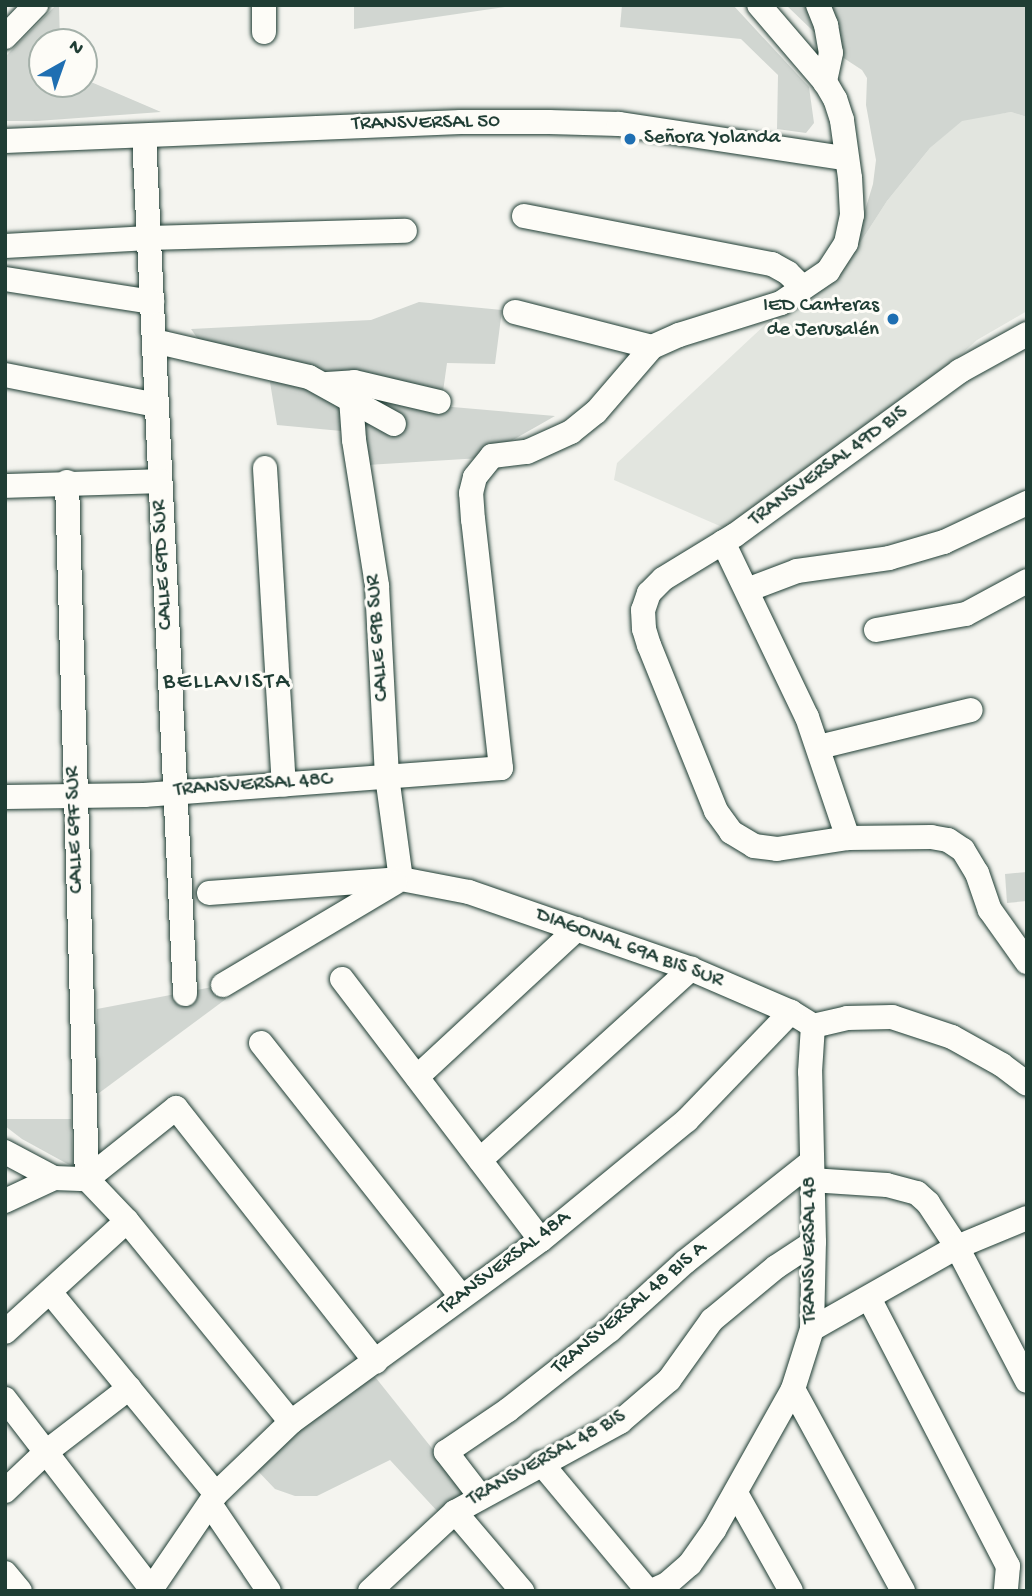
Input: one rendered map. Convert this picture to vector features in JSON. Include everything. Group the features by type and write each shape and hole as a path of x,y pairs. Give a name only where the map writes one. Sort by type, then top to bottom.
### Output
{"street":[{"path":"5,37 36,5"},
{"path":"264,5 264,32"},
{"path":"515,312 652,347 679,335 781,303 828,271 846,243 852,215 842,120 825,82 759,5"},
{"path":"818,5 826,24 831,53 825,82"},
{"name":"TRANSVERSAL 50","path":"5,141 461,122 619,124 845,158"},
{"name":"CALLE 69D SUR","path":"144,136 185,994"},
{"path":"524,216 772,264 788,273 803,288"},
{"path":"5,246 149,238 405,231"},
{"path":"5,279 152,302"},
{"name":"TRANSVERSAL 49D BIS","path":"848,838 777,849 743,841 731,832 716,811 649,645 644,629 643,610 649,593 663,579 723,542 960,371 1027,334"},
{"path":"154,341 309,377 394,424"},
{"name":"TRANSVERSAL 48C","path":"5,797 175,792 501,768 471,493 475,477 492,456 527,452 571,432 596,412 652,347"},
{"path":"5,375 157,405"},
{"path":"323,384 354,382 439,402"},
{"name":"CALLE 69B SUR","path":"351,398 354,440 377,586 387,776 401,879"},
{"path":"265,468 284,784"},
{"path":"5,486 160,481"},
{"name":"CALLE 69F SUR","path":"66,482 87,1179"},
{"path":"747,590 797,571 889,558 944,542 1027,503"},
{"path":"723,542 819,747 848,838 931,836 948,840 963,850 977,873 990,911 1027,962"},
{"path":"876,630 966,614 1027,581"},
{"path":"819,747 971,710"},
{"path":"223,985 307,932 401,879"},
{"name":"DIAGONAL 69A BIS SUR","path":"209,893 401,879 469,891 691,969 791,1012 813,1026"},
{"path":"417,1077 577,929"},
{"path":"480,1160 691,969"},
{"path":"342,979 541,1240"},
{"name":"TRANSVERSAL 48A","path":"151,1590 213,1499 291,1422 541,1240 687,1120 791,1012"},
{"path":"813,1026 847,1018 892,1017 952,1037 1002,1065 1027,1084"},
{"name":"TRANSVERSAL 48","path":"659,1589 690,1564 736,1493 793,1389 812,1329 813,1026"},
{"path":"261,1043 461,1296"},
{"path":"5,1152 54,1178 87,1179 176,1108 376,1362"},
{"path":"811,1171 917,1193 928,1203 957,1247 1027,1381"},
{"name":"TRANSVERSAL 48 BIS A","path":"480,1496 446,1452 508,1410 610,1330 685,1262 811,1171"},
{"path":"5,1201 54,1178"},
{"path":"87,1179 127,1222 291,1422"},
{"path":"812,1329 957,1247 1027,1218"},
{"path":"5,1332 127,1222"},
{"name":"TRANSVERSAL 48 BIS","path":"384,1586 455,1512 620,1422 669,1380 712,1320 776,1267 814,1242"},
{"path":"50,1292 129,1388 213,1499 267,1590"},
{"path":"869,1298 1008,1566 1007,1585"},
{"path":"5,1491 46,1452 129,1388"},
{"path":"793,1389 903,1591"},
{"path":"5,1399 151,1590"},
{"path":"541,1463 659,1589"},
{"path":"736,1493 791,1591"},
{"path":"455,1512 522,1591"},
{"path":"5,1573 20,1591"}],"shaded area":[{"path":"56,5 59,5 60,28 33,28"},
{"path":"354,5 501,6 518,5 354,29"},
{"path":"622,5 733,5 809,87 814,123 806,133 777,129 778,75 741,39 620,27"},
{"path":"786,5 1027,5 1027,117 1011,112 962,121 930,148 887,201 851,257 873,184 876,160 866,105 867,78 862,70 836,53"},
{"path":"28,34 28,98 98,98 98,85 161,112 5,121 5,57"},
{"name":"IED Canteras de Jerusalén","path":"1011,112 1027,117 1027,311 977,340 935,377 729,530 614,480 617,463 766,324 815,289 851,257 887,201 930,148 962,120"},
{"path":"419,302 502,310 495,364 447,363 441,406 555,416 481,458 367,465 363,433 277,425 269,376 200,342 191,329 371,320"},
{"path":"1027,872 1027,901 1007,903 1005,874"},
{"path":"223,985 226,999 95,1096 97,1009"},
{"path":"5,1119 71,1119 73,1167 22,1139 5,1126"},
{"path":"372,1373 466,1491 438,1512 390,1460 317,1496 295,1496 275,1489 255,1468 300,1428"}],"place":[{"name":"Señora Yolanda","path":"630,139"},
{"name":"IED Canteras de Jerusalén","path":"893,319"}],"district":[{"name":"BELLAVISTA","path":"227,683"}]}
